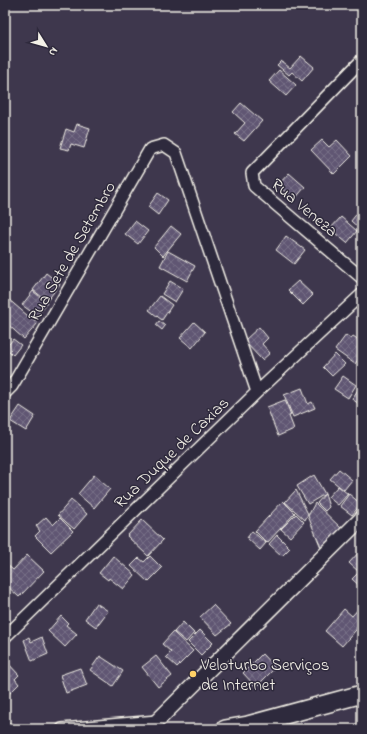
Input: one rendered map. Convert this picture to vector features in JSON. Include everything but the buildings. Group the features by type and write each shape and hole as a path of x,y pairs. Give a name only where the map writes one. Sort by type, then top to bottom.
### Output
{"main road":[{"path":"225,729 248,725 362,694"}],"street":[{"name":"Rua Veneza","path":"362,60 252,173 254,186 362,278"},
{"name":"Rua Sete de Setembro","path":"7,386 150,149 164,145 176,153 258,392"},
{"name":"Rua Duque de Caxias","path":"5,636 362,294"},
{"path":"62,729 153,725 361,521"}],"place":[{"name":"Veloturbo Serviços de Internet","path":"193,674"}]}
